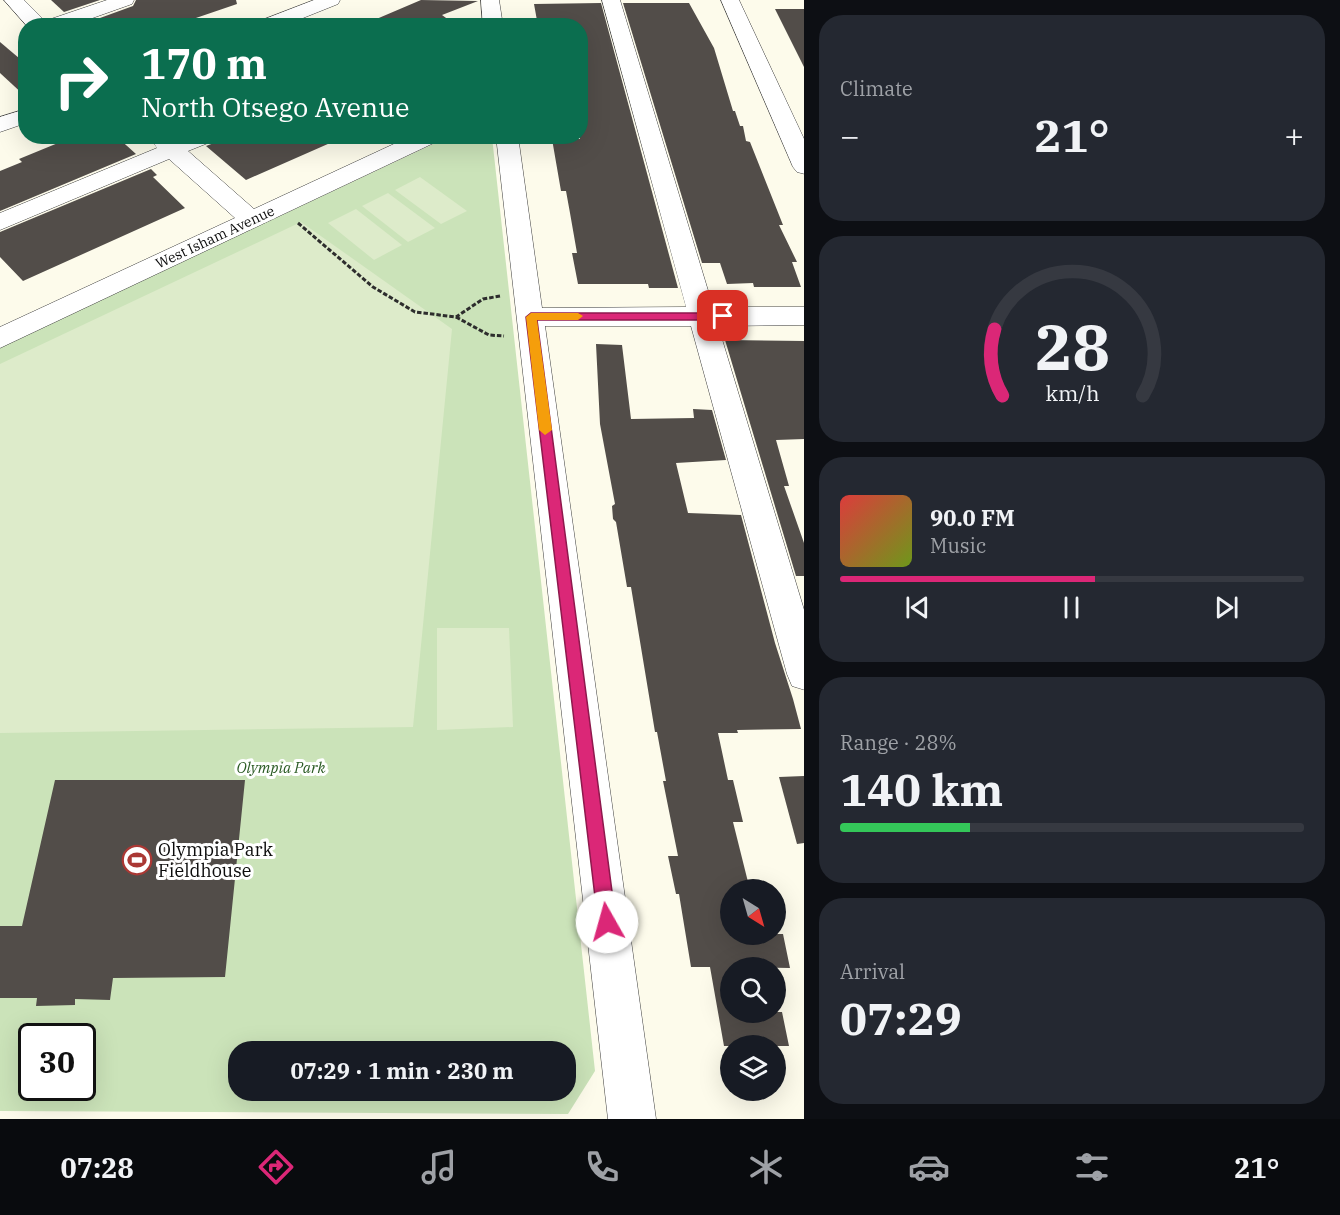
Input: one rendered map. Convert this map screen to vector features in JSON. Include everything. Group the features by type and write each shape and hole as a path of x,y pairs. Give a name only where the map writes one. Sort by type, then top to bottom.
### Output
{"street":[{"path":"13,0 32,18"},
{"path":"73,18 125,0"},
{"path":"285,18 331,0"},
{"path":"612,0 804,674"},
{"path":"730,0 804,167"},
{"path":"9,21 18,21"},
{"path":"0,125 18,118"},
{"path":"0,222 163,144"},
{"path":"166,144 252,220"},
{"name":"West Isham Avenue","path":"0,338 413,144"},
{"path":"507,144 518,326 632,1119"},
{"path":"518,326 702,316 804,316"}],"path":[{"path":"294,219 372,287 415,312 456,317 489,335 518,326"},
{"path":"456,317 483,298 500,296"}],"green space":[{"name":"Olympia Park","path":"433,144 493,144 595,1071 568,1114 0,1111 0,347"},
{"path":"420,177 467,211 441,224 395,190"},
{"path":"388,193 435,228 408,242 362,206"},
{"path":"356,209 402,245 374,260 328,223"},
{"path":"301,222 452,329 413,727 0,733 0,364"},
{"path":"437,628 509,628 513,727 437,730"}],"building":[{"path":"51,0 100,0 64,12"},
{"path":"136,0 236,0 237,4 196,18 100,18 133,6"},
{"path":"421,0 478,1 442,15 446,18 379,18"},
{"path":"601,3 678,288 649,288 648,284 578,284 572,253 577,253 570,213 566,191 561,191 553,144 588,144 588,18 537,18 534,4"},
{"path":"623,3 689,3 714,48 733,111 735,111 740,126 743,126 746,141 750,142 783,225 779,225 797,262 792,262 801,287 754,287 753,283 727,284 720,263 702,263"},
{"path":"775,9 804,9 804,67"},
{"path":"0,42 18,57 18,90 0,73"},
{"path":"56,144 125,144 136,154 0,211 0,171 22,162 19,159"},
{"path":"211,144 328,144 246,180 206,146"},
{"path":"151,169 157,175 153,177 185,208 23,281 0,257 0,232"},
{"path":"725,340 804,341 804,439 776,440 789,486 784,486 804,543 804,576 796,576"},
{"path":"596,344 622,345 631,419 694,418 693,409 712,410 726,460 676,463 688,513 741,515 775,643 801,729 737,730 738,733 718,733 728,780 733,780 743,822 733,822 747,879 720,879 720,945 785,945 790,968 786,968 786,957 720,957 720,1023 784,1023 789,1046 786,1046 786,1035 722,1035 710,967 691,967 679,894 676,894 668,856 678,856 663,781 666,781 657,732 655,732 631,587 627,587 616,522 613,519 612,506 615,504 600,424"},
{"path":"804,776 804,843 797,844 779,777"},
{"name":"Olympia Park Fieldhouse","path":"55,780 245,780 225,977 113,978 110,1000 75,999 75,1005 36,1006 37,998 0,998 0,926 22,926"}],"slow traffic":[{"path":"545,430 531,317 578,316"}],"place":[{"name":"Olympia Park Fieldhouse","path":"137,860"}],"route":[{"path":"607,922 531,317 723,316"}]}
